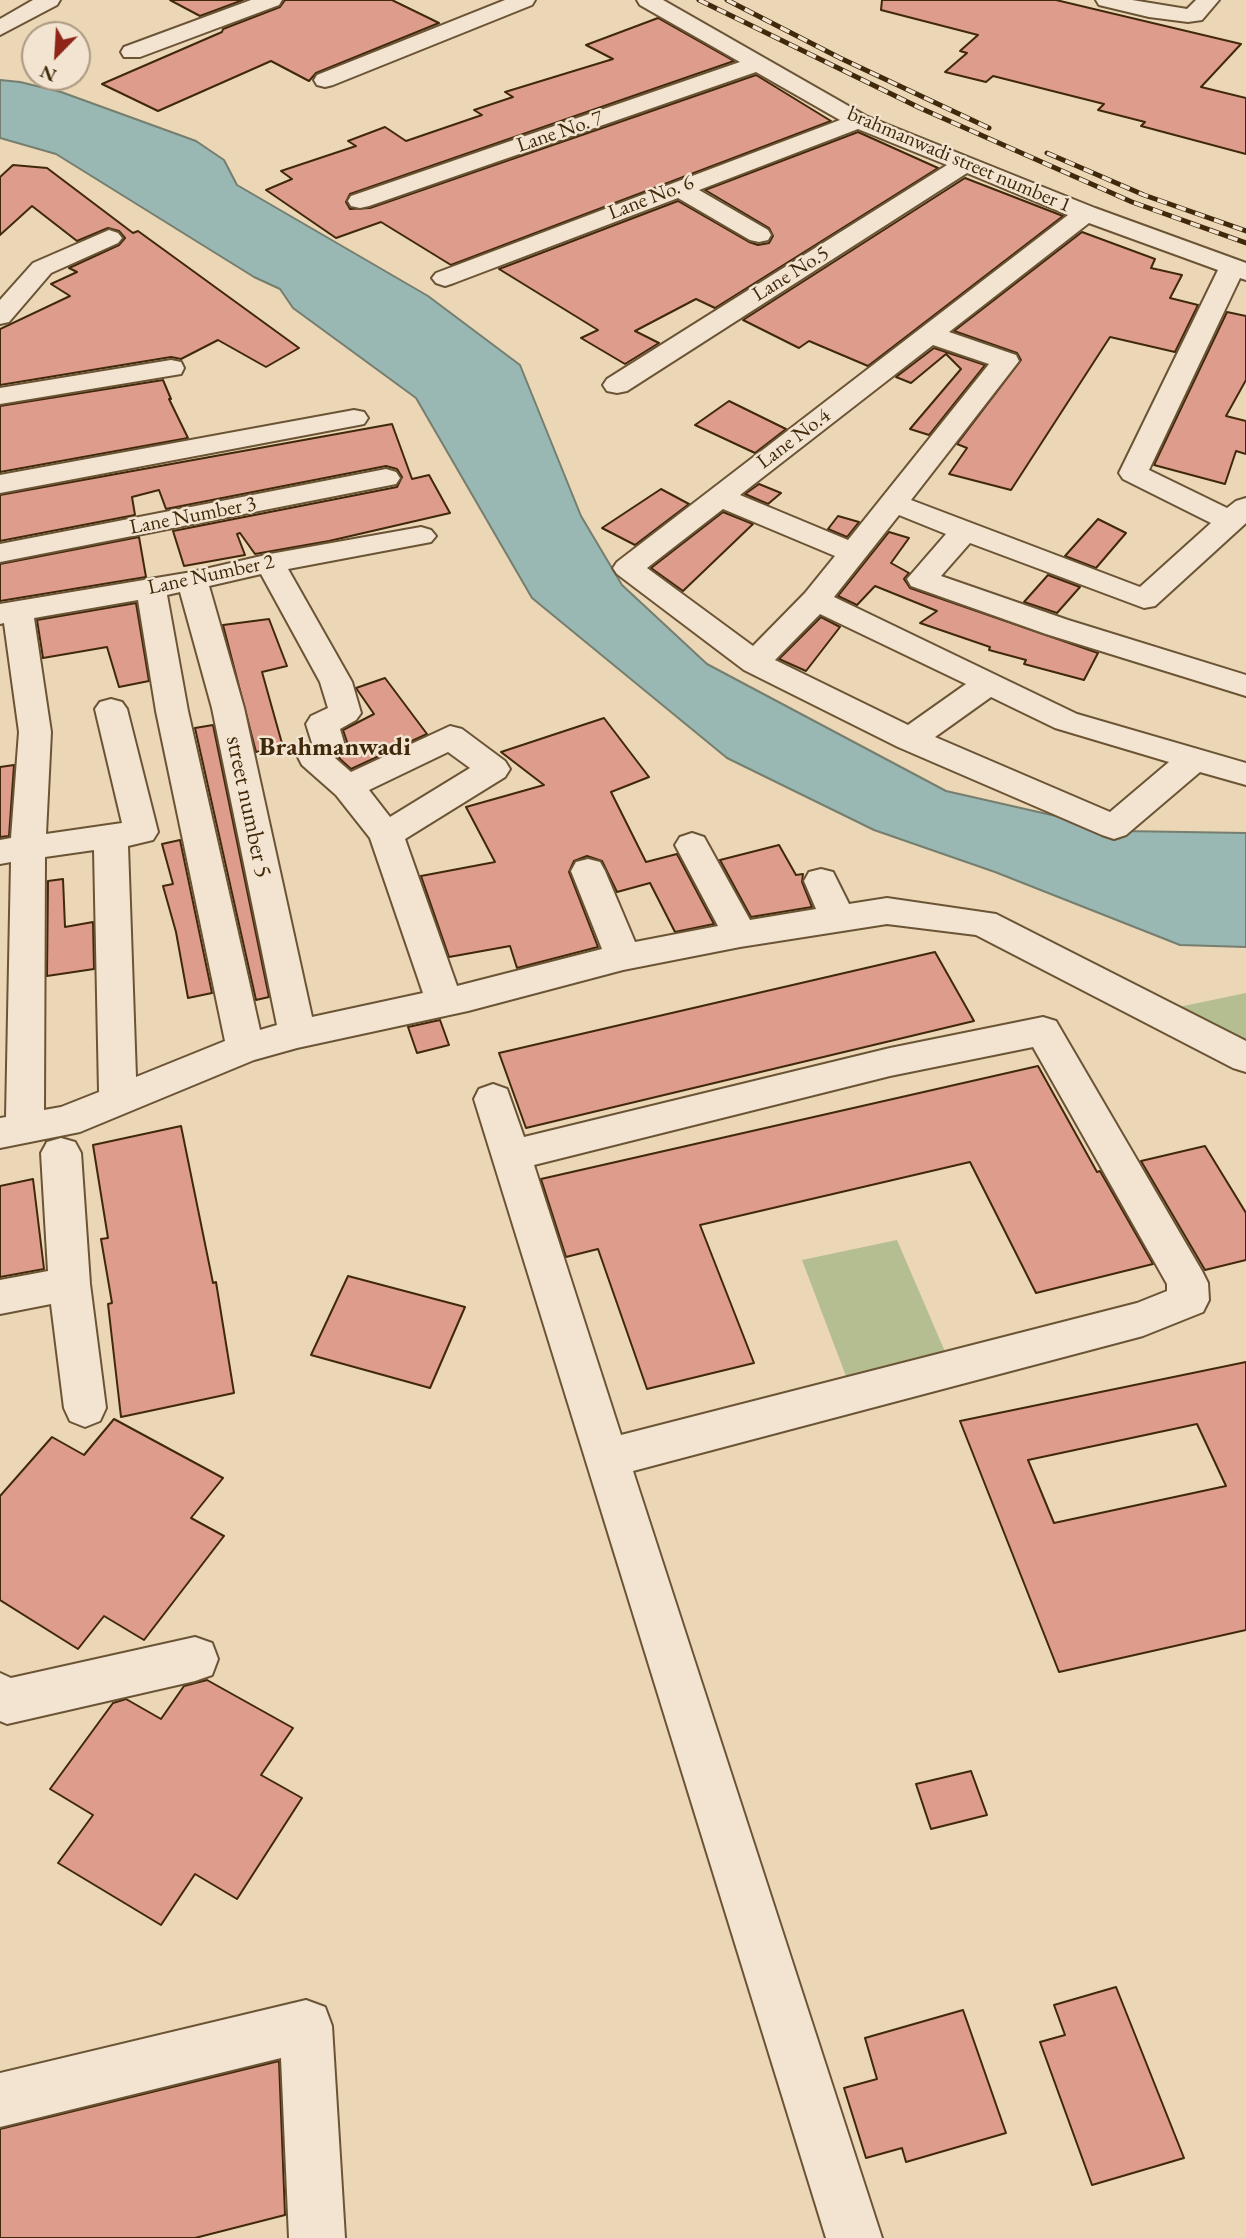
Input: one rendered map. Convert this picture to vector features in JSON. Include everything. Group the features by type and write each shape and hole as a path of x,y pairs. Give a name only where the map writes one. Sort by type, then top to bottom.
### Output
{"street":[{"path":"0,28 49,0"},
{"path":"132,52 271,0"},
{"path":"325,80 524,0"},
{"name":"brahmanwadi street number 1","path":"648,0 858,121 1086,213 1239,270"},
{"path":"1107,0 1149,11 1201,8"},
{"path":"1149,0 1201,8"},
{"name":"Lane No. 7","path":"360,201 760,63"},
{"name":"Lane No. 6","path":"445,278 858,121"},
{"name":"Lane No.5","path":"617,385 965,164"},
{"path":"679,188 758,235"},
{"name":"Lane No.4","path":"755,663 628,568 1086,213"},
{"path":"0,316 42,268 109,238"},
{"path":"893,503 1144,599 1238,514 1133,473 1239,270"},
{"path":"931,335 1006,361 816,600 755,663 911,738 1114,827 1194,759"},
{"path":"0,396 172,368"},
{"path":"0,484 354,418"},
{"name":"Lane Number 3","path":"0,553 386,478"},
{"path":"719,497 854,554"},
{"path":"965,530 922,579 1057,627 1246,686"},
{"name":"Lane Number 2","path":"9,613 192,581 270,563 421,536"},
{"path":"270,563 336,682 345,713 322,724 329,746 314,757 348,787 386,835 444,1000"},
{"name":"street number 5","path":"192,581 228,708 298,1034"},
{"path":"150,588 175,724 245,1048"},
{"path":"816,600 1066,721 1246,774"},
{"path":"9,613 35,732 14,850 12,1131 66,1121 245,1048 298,1034 468,996 623,957 836,917 887,911 983,923 1246,1058"},
{"path":"911,738 989,683"},
{"path":"14,850 141,832 111,709"},
{"path":"348,787 450,737 493,768 386,835"},
{"path":"111,837 118,1098"},
{"path":"692,845 740,934"},
{"path":"588,871 623,957"},
{"path":"821,881 836,917"},
{"path":"512,1155 890,1062 1043,1031 1187,1283 1188,1300 1143,1320 608,1458"},
{"path":"493,1099 854,2238"},
{"path":"61,1153 69,1284 85,1408"},
{"path":"0,1297 69,1284"},
{"path":"2,1703 195,1659"},
{"path":"0,2101 306,2026 317,2238"}],"green space":[{"path":"1246,993 1246,1045 1174,1008"},
{"path":"897,1240 946,1354 846,1376 802,1260"}],"water":[{"path":"0,80 21,82 21,91 61,92 196,141 224,160 237,185 428,296 520,365 581,516 622,585 707,664 946,791 1122,831 1246,833 1246,947 1180,945 995,872 874,830 727,758 532,598 416,398 293,308 280,289 254,277 56,154 0,138"}],"building":[{"path":"170,0 243,0 200,16"},
{"path":"285,0 392,0 439,23 316,73 309,81 271,61 158,111 102,84 222,32 223,29 280,7"},
{"path":"882,0 1056,0 1241,44 1201,87 1246,98 1246,154 1141,126 1145,122 1098,110 1104,104 993,76 986,82 945,72 967,53 960,51 978,35 881,10"},
{"path":"658,18 734,61 350,194 346,202 350,209 370,208 756,75 831,121 451,265 381,222 336,238 266,190 292,179 281,171 356,146 348,141 385,127 406,141 482,115 474,110 513,97 505,92 613,59 586,45"},
{"path":"858,132 938,168 715,308 696,299 635,331 659,343 625,364 581,338 598,330 499,269 678,201 749,242 758,245 769,243 773,236 769,228 705,190"},
{"path":"13,165 47,168 133,233 138,231 299,348 266,367 218,340 181,359 171,357 0,385 0,329 70,296 51,284 77,272 69,268 119,245 125,238 119,231 108,228 77,241 32,206 0,235 0,177"},
{"path":"965,178 1063,216 868,366 809,341 799,348 743,320"},
{"path":"1082,232 1155,259 1151,268 1182,275 1170,298 1198,305 1175,352 1110,337 1011,490 949,474 967,448 957,444 1021,360 1017,353 954,331"},
{"path":"1227,312 1246,316 1246,380 1226,416 1246,421 1246,454 1236,451 1225,484 1154,465"},
{"path":"934,348 985,365 929,435 910,429 961,369 946,354 911,383 896,377"},
{"path":"163,380 188,438 0,472 0,406"},
{"path":"729,401 786,429 755,453 695,425"},
{"path":"392,424 412,479 429,475 450,513 329,541 255,554 240,533 237,534 245,555 184,566 173,531 397,487 402,477 397,469 386,466 166,509 159,490 132,497 135,515 0,541 0,495"},
{"path":"759,484 781,493 768,504 745,494"},
{"path":"661,489 689,504 635,545 602,528"},
{"path":"723,512 753,524 683,591 651,568"},
{"path":"838,516 859,522 847,537 828,529"},
{"path":"1098,519 1126,533 1096,568 1065,556"},
{"path":"889,532 909,538 891,563 909,573 904,579 910,588 1098,653 1084,680 1024,664 1026,660 989,650 990,647 920,623 937,611 875,586 857,605 838,596"},
{"path":"139,537 146,577 0,601 0,564"},
{"path":"1048,575 1080,587 1057,613 1024,602"},
{"path":"136,603 149,681 119,687 107,647 43,658 37,620"},
{"path":"821,617 840,627 806,671 779,659"},
{"path":"269,619 287,666 262,672 283,747 256,752 223,625"},
{"path":"385,678 427,734 351,769 339,758 348,745 343,730 374,714 356,688"},
{"path":"604,718 649,777 611,792 646,862 677,854 714,924 675,932 650,883 617,892 602,861 587,856 574,861 569,872 598,947 517,968 510,946 449,957 421,876 495,862 466,807 544,785 501,752"},
{"path":"213,725 269,997 256,1000 195,728"},
{"path":"14,765 9,836 0,837 0,767"},
{"path":"180,840 212,993 188,998 176,932 163,886 173,884 162,844"},
{"path":"779,845 796,875 803,874 802,882 812,907 751,917 720,860"},
{"path":"63,879 65,927 93,922 94,969 47,976 48,881"},
{"path":"935,952 974,1021 526,1128 499,1053"},
{"path":"440,1020 449,1045 417,1053 408,1027"},
{"path":"1038,1066 1097,1172 1100,1171 1153,1264 1036,1293 970,1162 700,1225 754,1363 647,1389 598,1249 566,1257 541,1179"},
{"path":"181,1126 213,1283 216,1282 234,1393 121,1417 108,1304 112,1303 101,1239 108,1238 93,1145"},
{"path":"1205,1146 1246,1213 1246,1260 1205,1270 1141,1161"},
{"path":"33,1179 44,1269 0,1277 0,1186"},
{"path":"348,1276 465,1307 430,1388 311,1355"},
{"path":"1246,1362 1246,1630 1059,1672 960,1421","holes":["1197,1424 1226,1486 1054,1523 1028,1460"]},
{"path":"114,1419 223,1478 191,1518 224,1536 144,1640 104,1616 78,1649 0,1600 0,1496 52,1437 84,1455"},
{"path":"207,1680 293,1728 261,1775 302,1798 237,1899 195,1874 161,1925 58,1863 93,1815 50,1789 113,1703 126,1699 161,1719 184,1686"},
{"path":"971,1771 987,1815 931,1829 916,1784"},
{"path":"1116,1987 1184,2158 1092,2185 1040,2042 1065,2035 1054,2005"},
{"path":"963,2010 1006,2133 906,2162 902,2148 866,2158 844,2088 877,2079 865,2038"},
{"path":"279,2061 285,2215 195,2238 0,2238 0,2129"}],"railway":[{"path":"699,0 920,108 1132,202 1246,243"},
{"path":"727,0 840,58 989,128"},
{"path":"1047,153 1144,195 1246,231"}],"district":[{"name":"Brahmanwadi","path":"335,748"}]}
